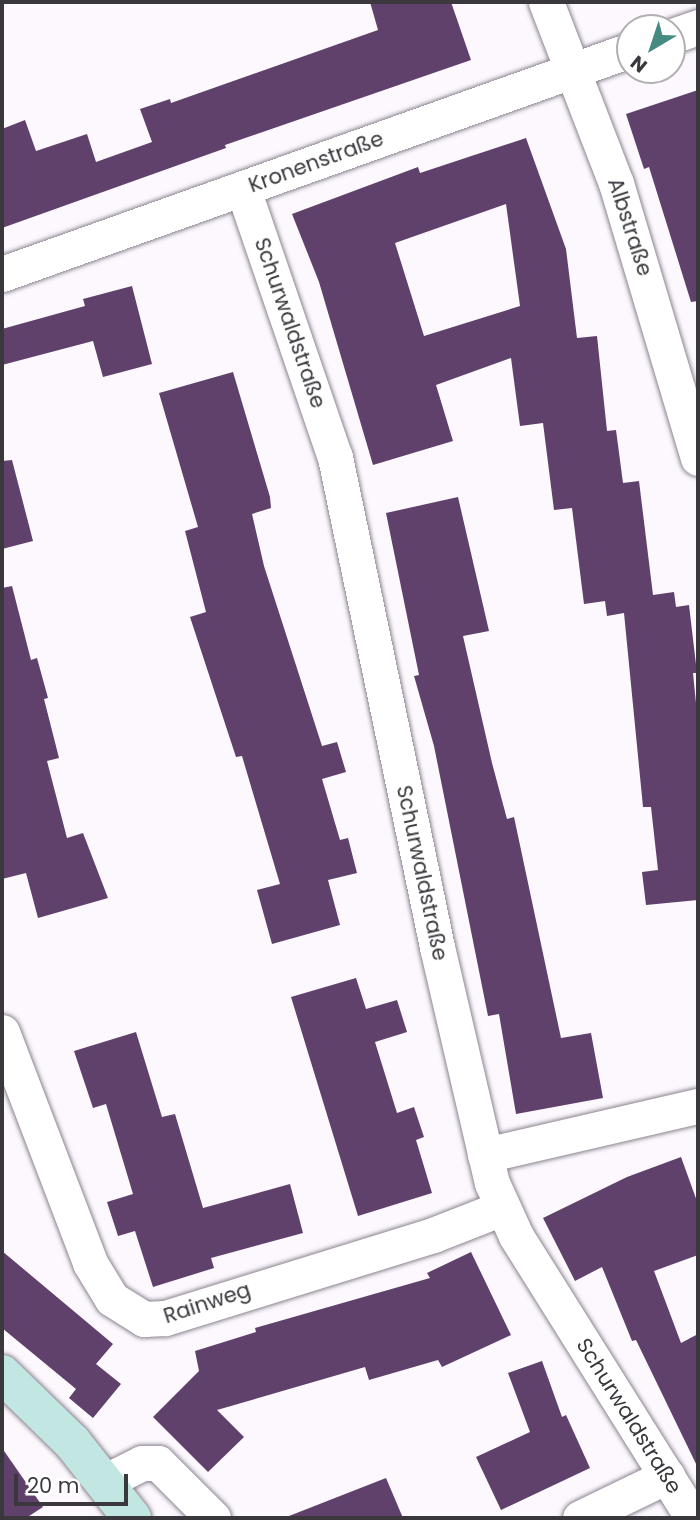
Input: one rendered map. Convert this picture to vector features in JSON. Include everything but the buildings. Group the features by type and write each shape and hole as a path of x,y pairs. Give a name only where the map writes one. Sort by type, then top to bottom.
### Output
{"street":[{"name":"Albstraße","path":"546,2 575,69 645,275 698,458"},
{"name":"Kronenstraße","path":"2,274 616,55"},
{"name":"Schurwaldstraße","path":"243,188 335,457 485,1155 502,1208 693,1518"},
{"name":"Rainweg","path":"2,1032 90,1263 112,1299 144,1319 165,1318 433,1235 502,1208"},
{"path":"485,1155 698,1106"},
{"path":"2,1374 106,1481 132,1518"},
{"path":"106,1481 142,1463 158,1463 213,1518"},
{"path":"580,1518 667,1476"}]}
